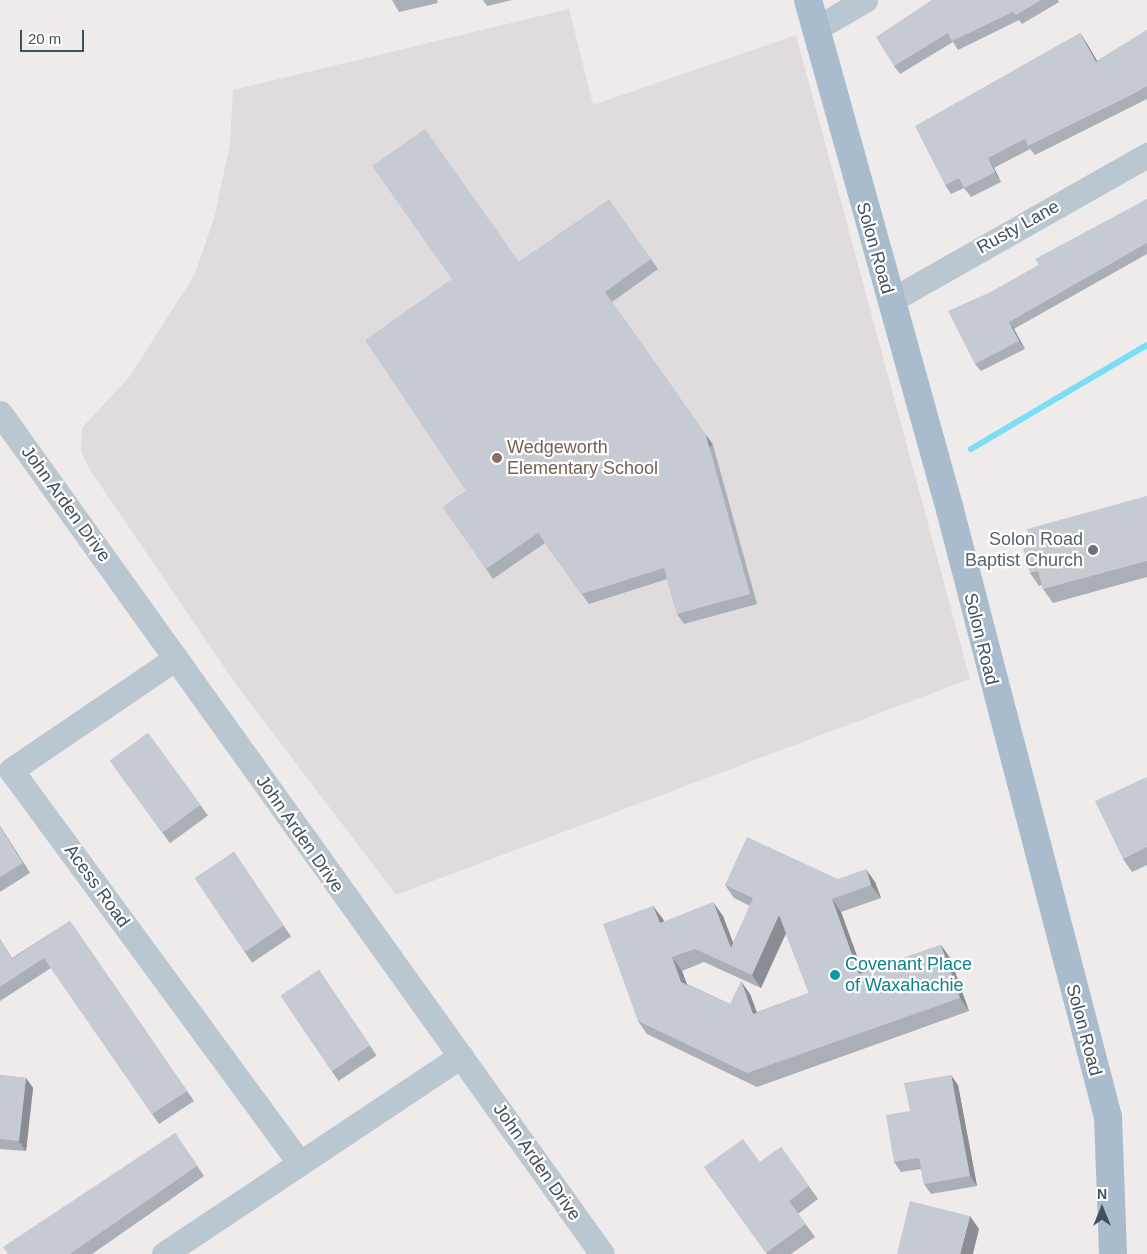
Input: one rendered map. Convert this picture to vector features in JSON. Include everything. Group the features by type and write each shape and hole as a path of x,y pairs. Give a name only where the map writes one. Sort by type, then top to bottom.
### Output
{"main road":[{"name":"Solon Road","path":"808,0 890,301 950,510 1108,1117 1113,1254"}],"street":[{"path":"815,29 865,0"},
{"name":"Rusty Lane","path":"890,301 1147,155"},
{"name":"John Arden Drive","path":"0,413 602,1254"},
{"name":"Acess Road","path":"176,658 11,770 300,1163"},
{"path":"164,1254 461,1056"}],"shaded area":[{"name":"Wedgeworth Elementary School","path":"569,9 593,105 796,35 970,679 396,895 235,683 88,467 81,450 82,428 130,376 195,274 215,215 230,143 233,90"}],"building":[{"path":"932,0 1041,0 1016,15 1013,12 952,41 948,33 894,66 876,37"},
{"path":"1147,30 1147,86 1028,146 1025,139 988,158 995,172 964,188 959,178 945,185 915,126 1080,33 1096,62"},
{"path":"425,129 519,262 609,200 651,259 605,292 706,435 750,594 677,614 664,568 582,594 538,533 486,569 443,507 466,491 365,340 452,279 372,166"},
{"path":"1147,199 1147,243 1009,322 1019,341 975,364 948,311 993,291 1039,265 1035,259"},
{"name":"Solon Road Baptist Church","path":"1147,496 1147,561 1043,589 1038,571 1030,573 1023,548 1032,546 1027,529"},
{"path":"148,733 200,805 162,833 110,761"},
{"path":"1147,777 1147,847 1123,859 1095,801"},
{"path":"0,827 23,863 0,877"},
{"name":"Covenant Place of Waxahachie","path":"747,837 838,879 866,869 871,885 832,899 859,974 941,945 960,998 747,1073 638,1021 603,924 653,906 660,923 713,902 731,948 753,898 725,885","holes":["779,915 809,993 753,1014 741,981 730,1004 681,982 672,957 695,949 752,975"]},
{"path":"234,852 284,926 245,952 195,878"},
{"path":"70,921 187,1091 152,1114 44,958 0,987 0,940 12,959"},
{"path":"319,970 370,1045 332,1071 281,996"},
{"path":"0,1075 26,1078 19,1141 0,1139"},
{"path":"951,1075 970,1176 924,1184 919,1158 894,1162 886,1115 910,1111 904,1083"},
{"path":"175,1133 197,1166 70,1254 8,1254 3,1247"},
{"path":"743,1139 760,1162 781,1147 809,1186 789,1201 806,1224 766,1253 704,1167"},
{"path":"910,1201 970,1216 960,1254 897,1254"}],"waterway":[{"path":"971,449 1147,345"}],"place":[{"name":"Wedgeworth Elementary School","path":"497,458"},
{"name":"Solon Road Baptist Church","path":"1093,550"},
{"name":"Covenant Place of Waxahachie","path":"835,975"}]}
